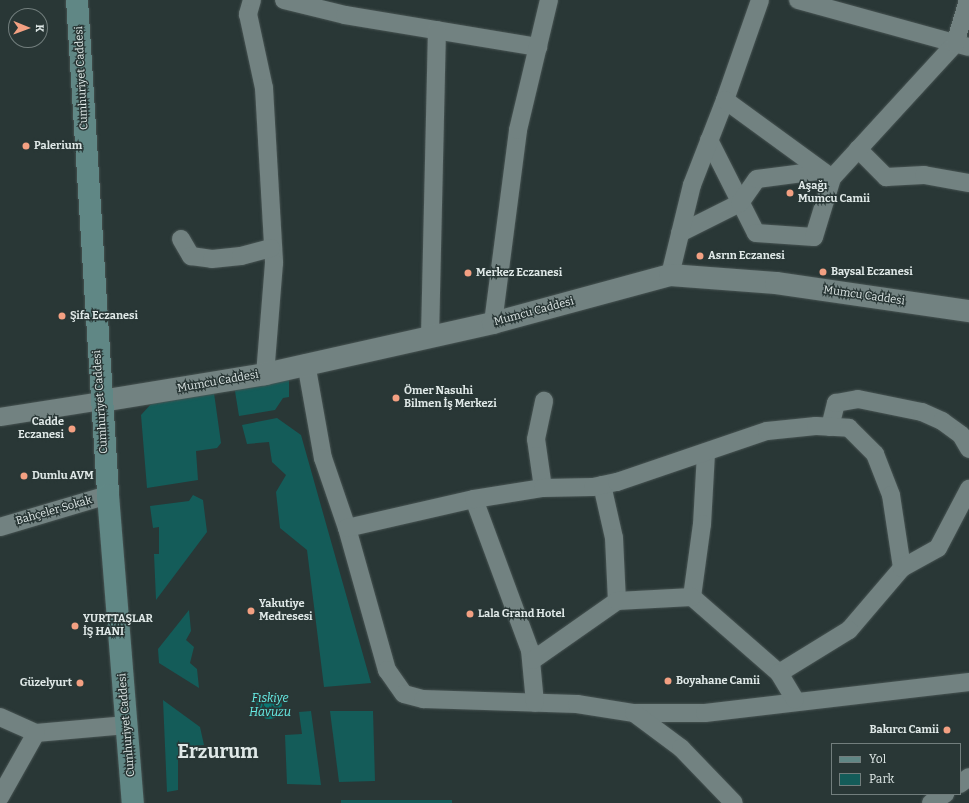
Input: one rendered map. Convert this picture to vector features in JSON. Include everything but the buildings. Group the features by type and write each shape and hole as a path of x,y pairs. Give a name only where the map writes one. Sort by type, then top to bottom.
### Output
{"main road":[{"name":"Cumhuriyet Caddesi","path":"77,0 101,401 133,803"}],"street":[{"path":"252,0 248,14 264,88 271,248 274,263 265,374"},
{"path":"284,0 345,15 538,47"},
{"path":"493,323 513,156 549,0"},
{"path":"670,275 692,185 726,100 760,0"},
{"path":"798,0 962,45"},
{"path":"680,233 740,203 757,179 826,175 858,149 962,45 968,0"},
{"path":"430,337 437,30"},
{"path":"726,100 826,175"},
{"path":"709,140 756,233 814,237 826,175"},
{"path":"858,149 886,177 924,175 969,183"},
{"path":"181,239 191,256 212,259 241,256 271,248"},
{"name":"Mumcu Caddesi","path":"101,401 265,374 306,363 493,323 670,275 776,283 969,311"},
{"path":"306,363 323,458 347,528 387,670 404,694 423,699 577,704 634,713 704,714 795,700 969,682"},
{"path":"830,427 836,404 858,399 922,412 942,421 961,435 969,449"},
{"path":"0,417 101,401"},
{"path":"543,488 536,439 544,401"},
{"path":"347,528 474,499 543,488 602,485 706,453 767,432 830,427 849,428 875,454 891,495 902,568"},
{"path":"692,597 702,524 706,453"},
{"path":"602,485 614,538 617,601"},
{"path":"779,673 850,630 902,568 938,548 969,490"},
{"name":"Bahçeler Sokak","path":"0,527 108,496"},
{"path":"474,499 533,660 535,703"},
{"path":"533,660 617,601 692,597 779,673 795,700"},
{"path":"634,713 681,748 734,803"},
{"path":"0,717 36,733 127,725"},
{"path":"0,797 36,733"},
{"path":"961,783 969,777"}],"green space":[{"path":"289,374 289,397 283,398 275,410 239,416 234,385"},
{"path":"214,393 221,443 217,448 196,451 198,480 147,488 141,415 151,404"},
{"path":"277,418 301,435 371,683 324,687 307,550 280,528 276,492 286,475 272,462 269,442 247,444 242,425"},
{"path":"193,495 203,500 207,532 156,600 154,554 159,554 159,527 153,528 150,506 189,501"},
{"path":"189,610 191,631 186,640 194,647 190,663 197,669 199,688 159,663 158,649"},
{"path":"163,700 200,727 204,745 178,747 178,790 167,792"},
{"path":"311,711 321,785 287,784 285,735 302,734 299,712"},
{"path":"330,711 373,711 375,781 339,782"},
{"path":"341,800 452,800 452,803 341,803"}],"water":[{"name":"Fıskiye Havuzu","path":"269,693 278,697 282,706 278,715 269,719 260,715 256,706 260,697"}],"place":[{"name":"Palerium","path":"26,146"},
{"name":"Aşağı Mumcu Camii","path":"790,193"},
{"name":"Asrın Eczanesi","path":"700,256"},
{"name":"Baysal Eczanesi","path":"823,272"},
{"name":"Merkez Eczanesi","path":"468,273"},
{"name":"Şifa Eczanesi","path":"62,316"},
{"name":"Ömer Nasuhi Bilmen İş Merkezi","path":"396,398"},
{"name":"Cadde Eczanesi","path":"72,429"},
{"name":"Dumlu AVM","path":"24,476"},
{"name":"Yakutiye Medresesi","path":"251,611"},
{"name":"Lala Grand Hotel","path":"470,614"},
{"name":"YURTTAŞLAR İŞ HANI","path":"75,626"},
{"name":"Boyahane Camii","path":"668,681"},
{"name":"Güzelyurt","path":"80,683"},
{"name":"Bakırcı Camii","path":"947,730"}],"district":[{"name":"Erzurum","path":"218,752"}]}
